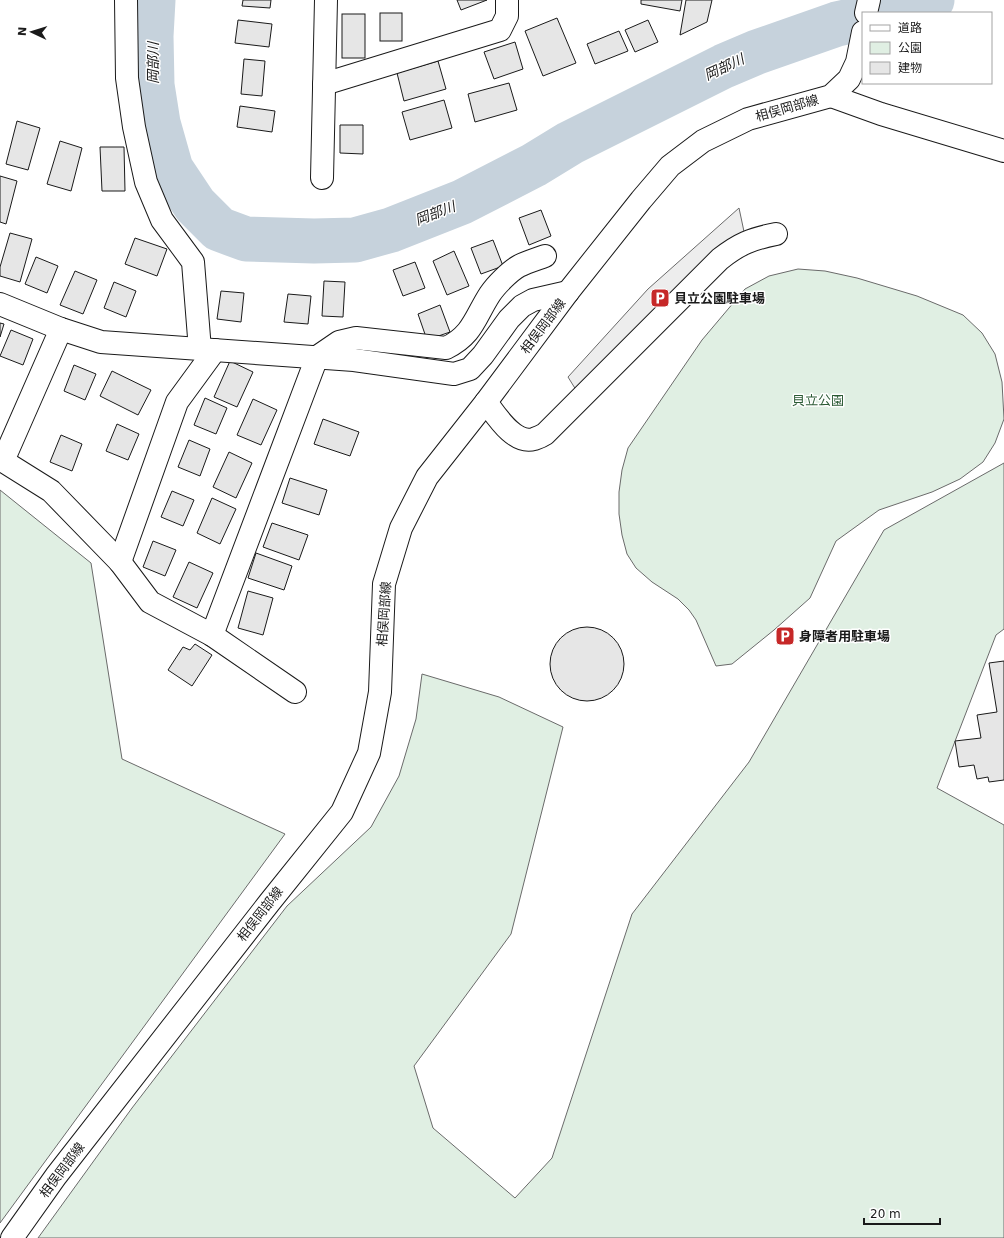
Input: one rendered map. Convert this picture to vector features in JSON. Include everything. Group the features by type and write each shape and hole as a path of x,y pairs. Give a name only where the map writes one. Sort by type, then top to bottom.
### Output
{"street":[{"path":"120,562 177,402 207,350 193,262 162,220 146,182 134,127 127,78 126,0"},
{"path":"322,178 326,0"},
{"path":"324,84 500,30 507,16 507,0"},
{"path":"866,12 869,0"},
{"name":"相俣岡部線","path":"12,1238 56,1176 342,812 369,753 380,692 384,584 401,528 427,477 486,402 568,292 670,166 703,141 748,120 831,96 849,79 858,62 862,38"},
{"path":"831,96 881,114 1004,151"},
{"path":"486,402 507,428 517,436 525,440 534,439 545,434 720,259 747,241 776,234"},
{"path":"212,635 317,357 339,342 356,338 446,348 455,344 464,336 475,322 490,294 502,280 518,266 545,256"},
{"path":"0,304 61,329 101,342 354,360 454,374 470,369 522,306 533,300 568,292"},
{"path":"61,329 3,461 51,491 120,562 150,602 212,635 295,692"}],"green space":[{"name":"貝立公園","path":"798,269 825,271 857,278 917,296 963,315 982,333 995,354 1002,382 1004,419 995,443 983,462 960,479 932,492 879,510 836,541 810,598 732,664 716,666 696,620 689,610 678,599 652,582 636,568 627,554 619,514 619,492 622,470 628,448 702,340 745,289 769,276"},
{"path":"1004,463 1004,629 996,635 937,788 1004,825 1004,1238 38,1238 132,1108 287,906 371,827 399,776 416,719 422,674 499,697 563,727 511,934 414,1066 433,1128 515,1198 552,1158 632,914 749,762 884,530"},
{"path":"0,490 91,563 122,759 285,834 0,1223"}],"shaded area":[{"name":"貝立公園駐車場","path":"739,208 746,241 581,398 568,377 648,289"}],"building":[{"path":"243,0 271,0 270,8 242,6"},
{"path":"457,0 487,0 461,10"},
{"path":"641,0 682,0 680,11 641,4"},
{"path":"686,0 712,0 707,22 680,35"},
{"path":"380,13 402,13 402,41 380,41"},
{"path":"342,14 365,14 365,58 342,58"},
{"path":"557,18 576,63 543,76 525,31"},
{"path":"238,20 272,24 269,47 235,43"},
{"path":"648,20 658,42 635,52 625,30"},
{"path":"619,31 628,51 595,64 587,44"},
{"path":"515,42 523,69 494,79 484,52"},
{"path":"244,59 265,61 262,96 241,94"},
{"path":"438,61 446,89 404,101 397,73"},
{"path":"509,83 517,110 475,122 468,94"},
{"path":"444,100 452,128 410,140 402,112"},
{"path":"240,106 275,111 272,132 237,127"},
{"path":"17,121 40,128 28,170 6,164"},
{"path":"340,125 363,125 363,154 340,153"},
{"path":"60,141 82,148 71,191 47,184"},
{"path":"100,147 124,147 125,191 102,191"},
{"path":"0,176 17,181 6,224 0,222"},
{"path":"541,210 551,236 529,245 519,218"},
{"path":"10,233 32,239 20,282 0,276 0,267"},
{"path":"135,238 167,249 157,276 125,264"},
{"path":"493,240 503,266 481,274 471,248"},
{"path":"454,251 469,286 447,295 433,261"},
{"path":"36,257 58,266 47,293 25,284"},
{"path":"415,262 425,288 403,296 393,270"},
{"path":"75,271 97,280 83,314 60,305"},
{"path":"324,281 345,282 343,317 322,316"},
{"path":"114,282 136,291 126,317 104,308"},
{"path":"221,291 244,293 241,322 217,319"},
{"path":"288,294 311,296 308,324 284,322"},
{"path":"440,305 450,332 427,340 418,314"},
{"path":"0,323 4,324 0,337"},
{"path":"11,330 33,339 23,365 0,356"},
{"path":"230,361 253,372 237,407 214,397"},
{"path":"74,365 96,374 85,400 64,391"},
{"path":"112,371 151,390 138,415 100,396"},
{"path":"205,398 227,408 216,434 194,425"},
{"path":"253,399 277,410 261,445 237,435"},
{"path":"323,419 359,432 350,456 314,444"},
{"path":"117,424 139,434 128,460 106,451"},
{"path":"61,435 82,444 72,471 50,462"},
{"path":"189,440 210,449 200,476 178,467"},
{"path":"229,452 252,463 236,498 213,487"},
{"path":"290,478 327,490 319,515 282,503"},
{"path":"172,491 194,500 183,526 161,517"},
{"path":"212,498 236,509 220,544 197,533"},
{"path":"272,523 308,535 299,560 263,547"},
{"path":"153,541 176,550 165,576 143,567"},
{"path":"256,553 292,566 284,590 248,578"},
{"path":"189,562 213,573 197,608 173,597"},
{"path":"248,591 273,598 263,635 238,628"},
{"path":"587,627 608,633 618,643 624,664 618,685 608,695 587,701 566,695 556,685 550,664 556,643 566,633"},
{"path":"195,644 212,655 192,686 168,670 183,647 190,650"},
{"path":"1004,661 1004,780 989,782 988,777 977,779 974,765 959,767 955,741 981,738 977,715 997,712 989,663"}],"waterway":[{"name":"岡部川","path":"153,0 151,36 152,85 158,123 171,169 195,205 219,229 246,239 314,241 355,240 391,230 462,202 534,165 570,143 724,66 757,52 837,24 862,18"},
{"name":"岡部川","path":"885,12 932,0"}],"place":[{"name":"貝立公園駐車場","path":"660,298"},
{"name":"身障者用駐車場","path":"785,636"}]}
